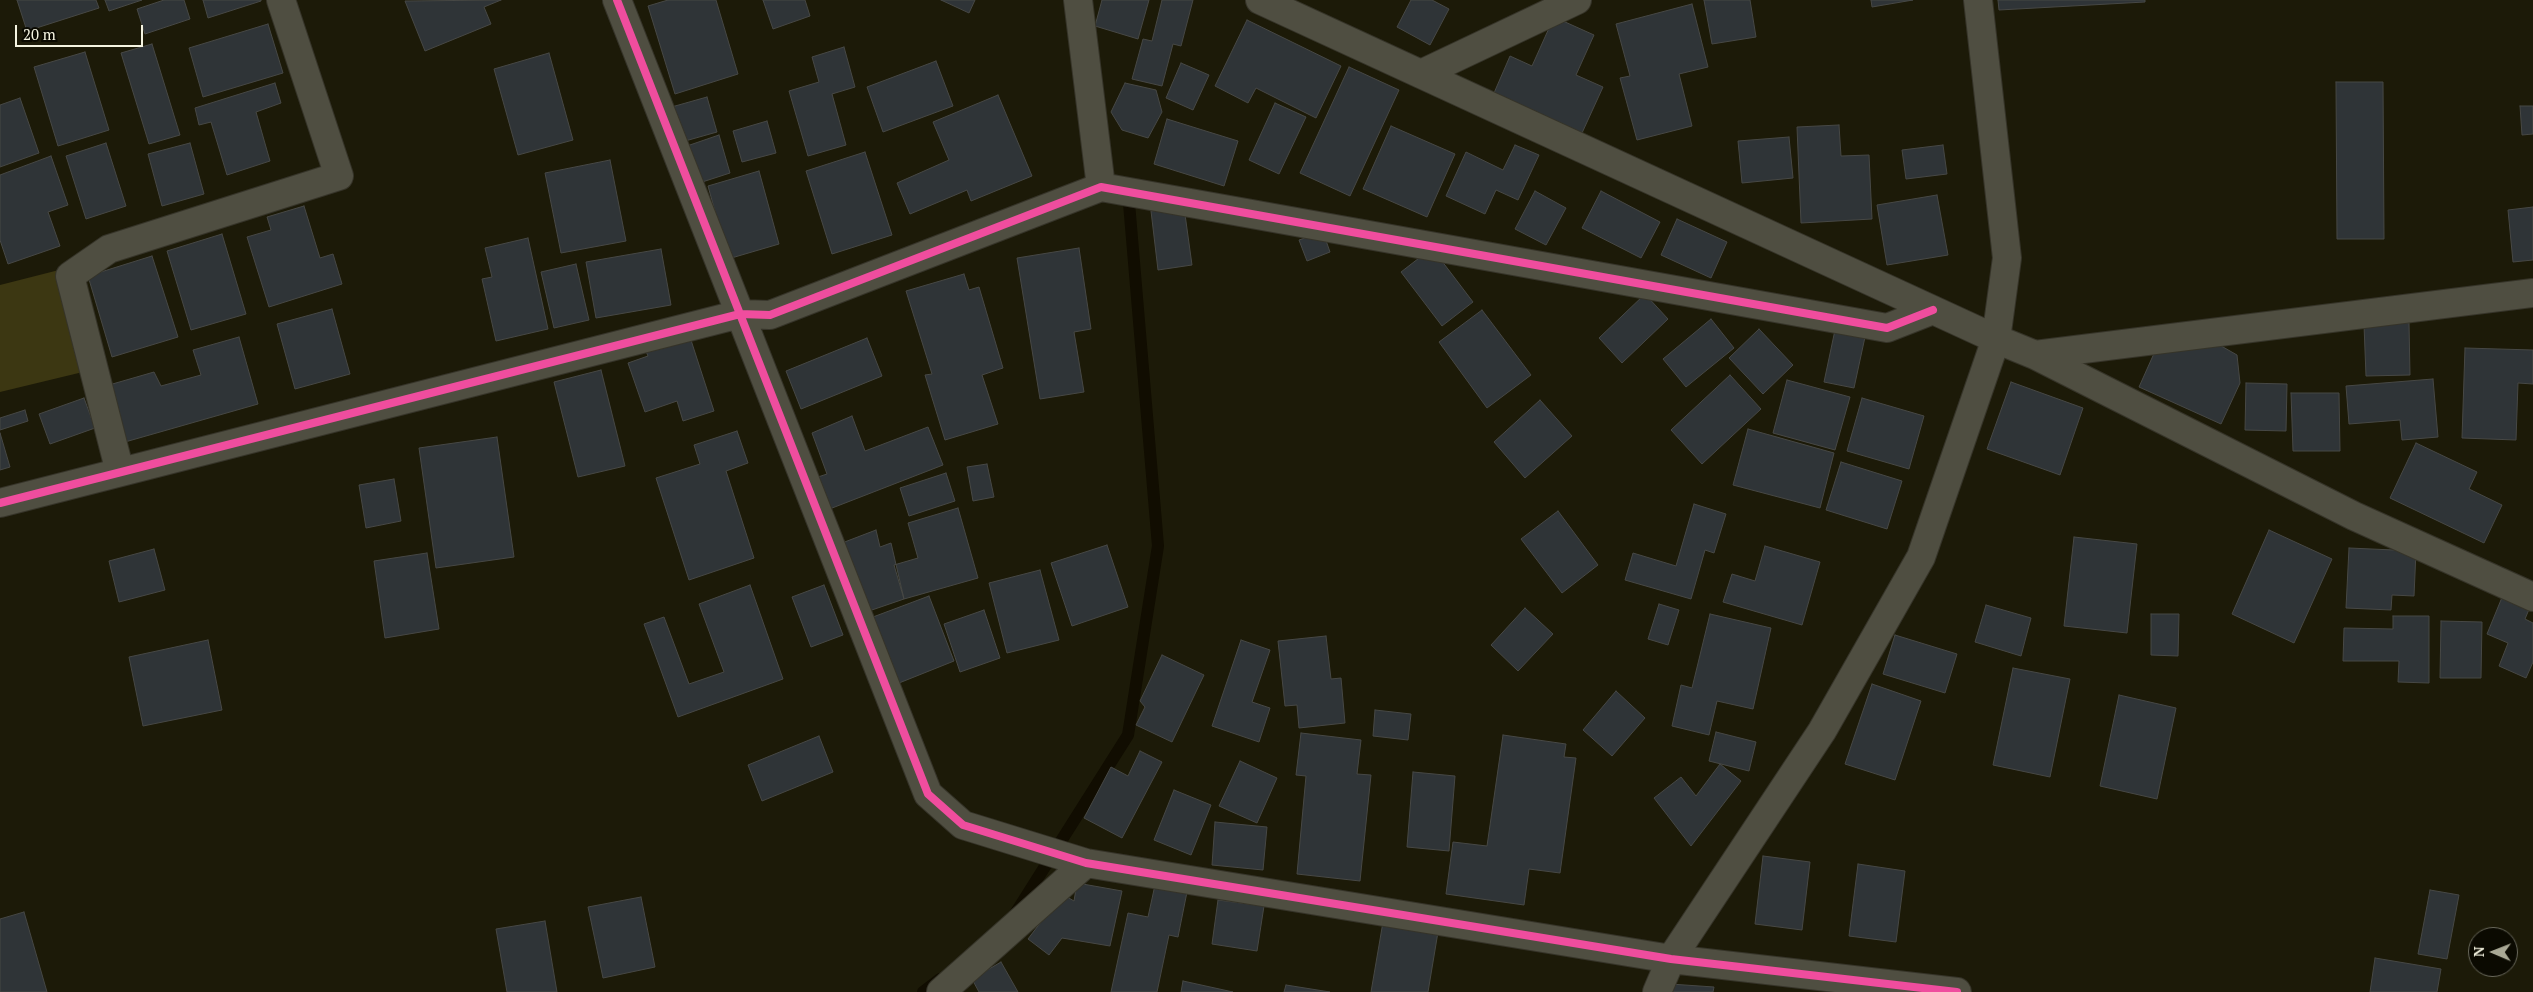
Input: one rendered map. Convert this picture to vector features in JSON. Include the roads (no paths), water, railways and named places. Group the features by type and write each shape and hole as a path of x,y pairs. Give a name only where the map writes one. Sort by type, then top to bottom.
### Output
{"street":[{"path":"120,472 70,276 108,249 339,176 281,0"},
{"path":"617,0 928,794 963,825 1086,863 1671,959 1957,992"},
{"path":"1078,0 1101,187"},
{"path":"1260,0 1996,339 2035,355 2354,516 2533,598"},
{"path":"1421,74 1577,0"},
{"path":"1657,992 1671,959 1822,731 1921,556 1996,339 2007,258 1978,0"},
{"path":"0,503 740,314 770,314 1101,187 1887,328 1933,310"},
{"path":"2035,355 2533,293"},
{"path":"941,992 1086,863"}],"waterway":[{"path":"1015,914 1128,735 1158,546 1129,203 1122,192"},
{"path":"923,992 940,979"}]}
